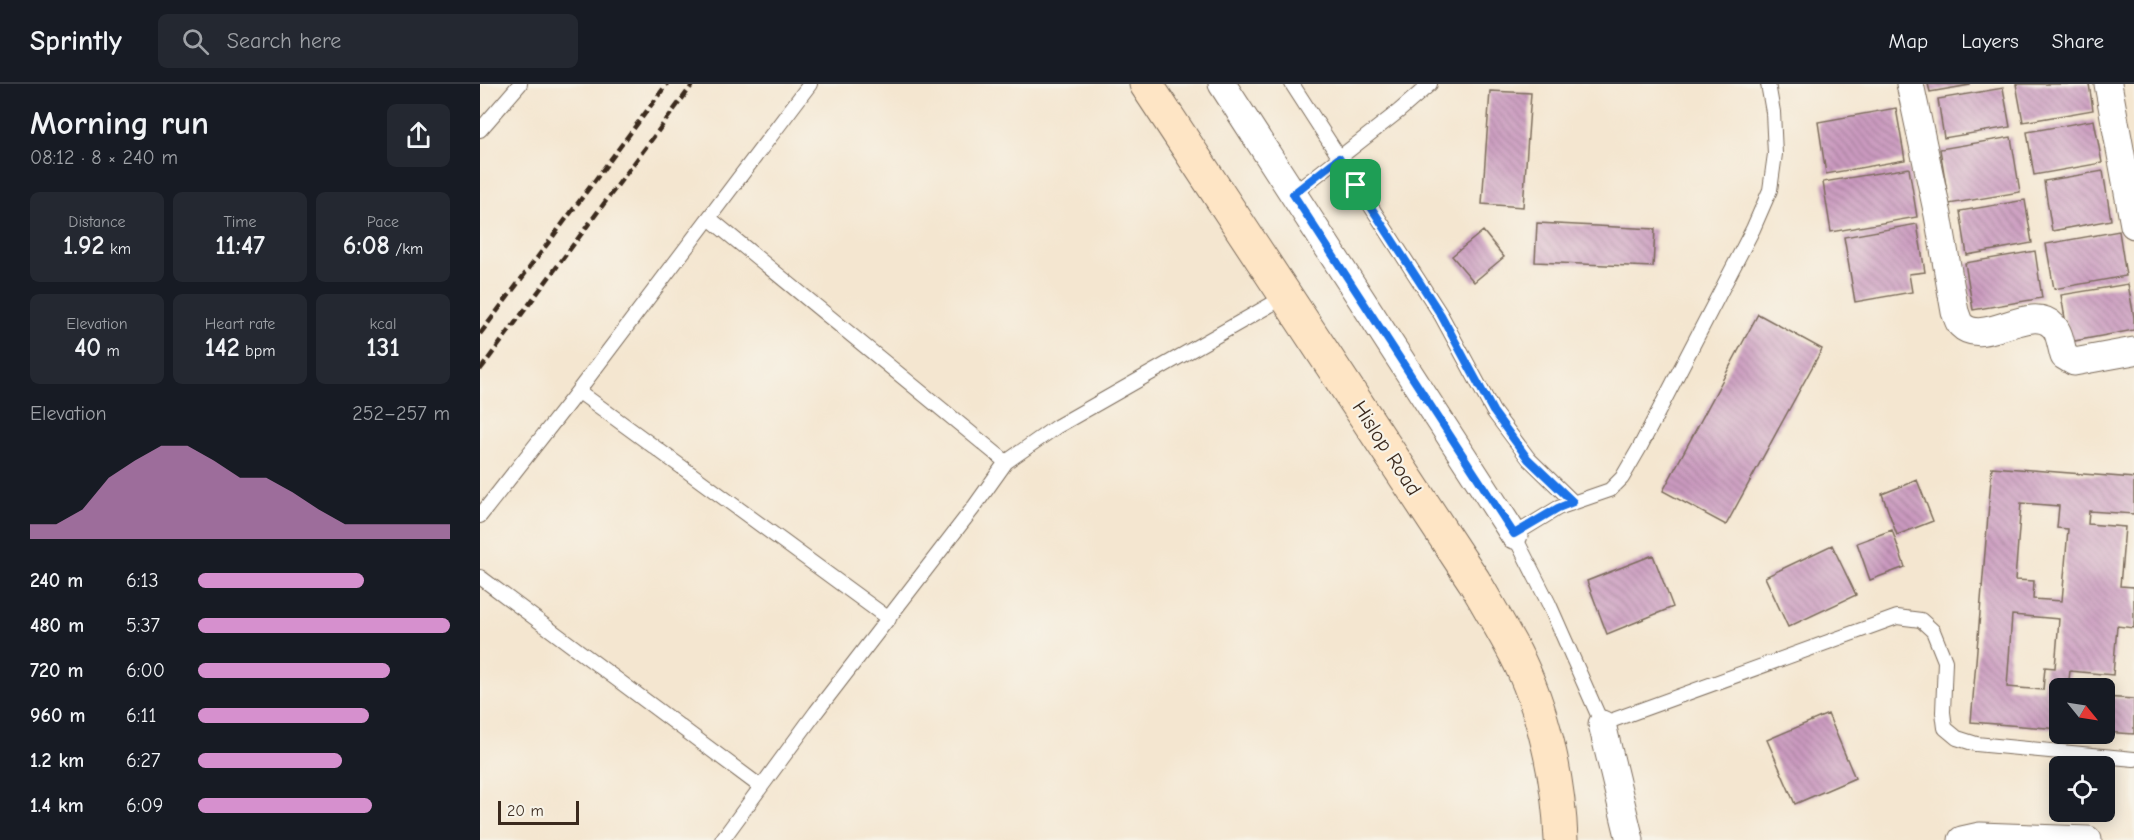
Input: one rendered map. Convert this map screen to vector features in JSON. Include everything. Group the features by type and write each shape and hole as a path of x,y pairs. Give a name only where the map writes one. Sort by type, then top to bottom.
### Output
{"main road":[{"name":"Hislop Road","path":"1146,84 1474,581 1516,655 1545,736 1557,797 1561,840"}],"street":[{"path":"1222,84 1514,534"},
{"path":"1910,84 1938,215 1955,312 1960,324 1970,331 1978,332 2024,320 2048,321 2055,327 2064,356 2074,362 2134,351"},
{"path":"2108,84 2134,225"},
{"path":"1602,724 1630,840"},
{"path":"1962,840 1980,836 2088,840"}],"lane":[{"path":"480,130 520,84"},
{"path":"480,516 578,391 810,84"},
{"path":"1292,84 1441,315 1493,411 1528,459 1573,502"},
{"path":"1293,194 1430,84"},
{"path":"1768,84 1773,112 1775,154 1770,190 1754,229 1693,349 1622,478 1610,490 1558,508 1514,534 1549,604 1602,724 1897,617 1920,620 1933,631 1945,661 1943,712 1945,728 1957,738 1976,744 2134,759"},
{"path":"709,218 1006,462"},
{"path":"722,840 1006,462 1056,428 1287,295"},
{"path":"578,391 889,619"},
{"path":"480,577 761,786"}],"building":[{"path":"1928,84 1970,84 1970,85 1930,92"},
{"path":"2016,84 2089,84 2093,110 2023,122"},
{"path":"2003,88 2010,127 1944,138 1938,99"},
{"path":"1490,91 1531,93 1523,207 1482,204"},
{"path":"1896,108 1905,160 1826,174 1818,122"},
{"path":"2094,120 2102,163 2034,175 2027,132"},
{"path":"2011,137 2020,192 1949,204 1940,149"},
{"path":"1909,168 1917,217 1831,232 1823,182"},
{"path":"2103,171 2111,220 2052,231 2044,181"},
{"path":"2025,200 2032,243 1967,255 1960,211"},
{"path":"1537,223 1655,229 1653,267 1535,262"},
{"path":"1917,224 1925,272 1909,274 1912,292 1855,302 1844,237"},
{"path":"1483,231 1504,257 1474,282 1452,256"},
{"path":"2119,231 2126,276 2054,289 2046,244"},
{"path":"2035,251 2042,298 1973,310 1965,263"},
{"path":"2128,284 2134,330 2069,342 2061,295"},
{"path":"1758,314 1822,349 1726,525 1663,491"},
{"path":"1992,467 2134,478 2134,514 2089,511 2088,524 2125,527 2120,586 2134,587 2134,628 2117,626 2113,675 2070,671 2069,678 2049,678 2049,728 1971,722","holes":["2021,503 2059,506 2057,528 2068,529 2062,601 2033,599 2034,581 2015,580","2012,615 2059,619 2055,668 2045,667 2043,690 2007,687"]},
{"path":"1917,480 1933,521 1897,535 1882,494"},
{"path":"1892,530 1905,567 1870,580 1857,543"},
{"path":"1832,545 1856,595 1788,627 1765,577"},
{"path":"1653,555 1673,607 1607,634 1587,581"},
{"path":"2115,698 2134,699 2134,734 2115,733"},
{"path":"1828,714 1855,778 1795,804 1767,740"}],"railway":[{"path":"480,334 667,84"},
{"path":"480,370 693,84"}],"route":[{"path":"1339,158 1356,185 1441,315 1493,411 1528,459 1573,502 1558,508 1514,534 1293,194 1339,158"}]}
